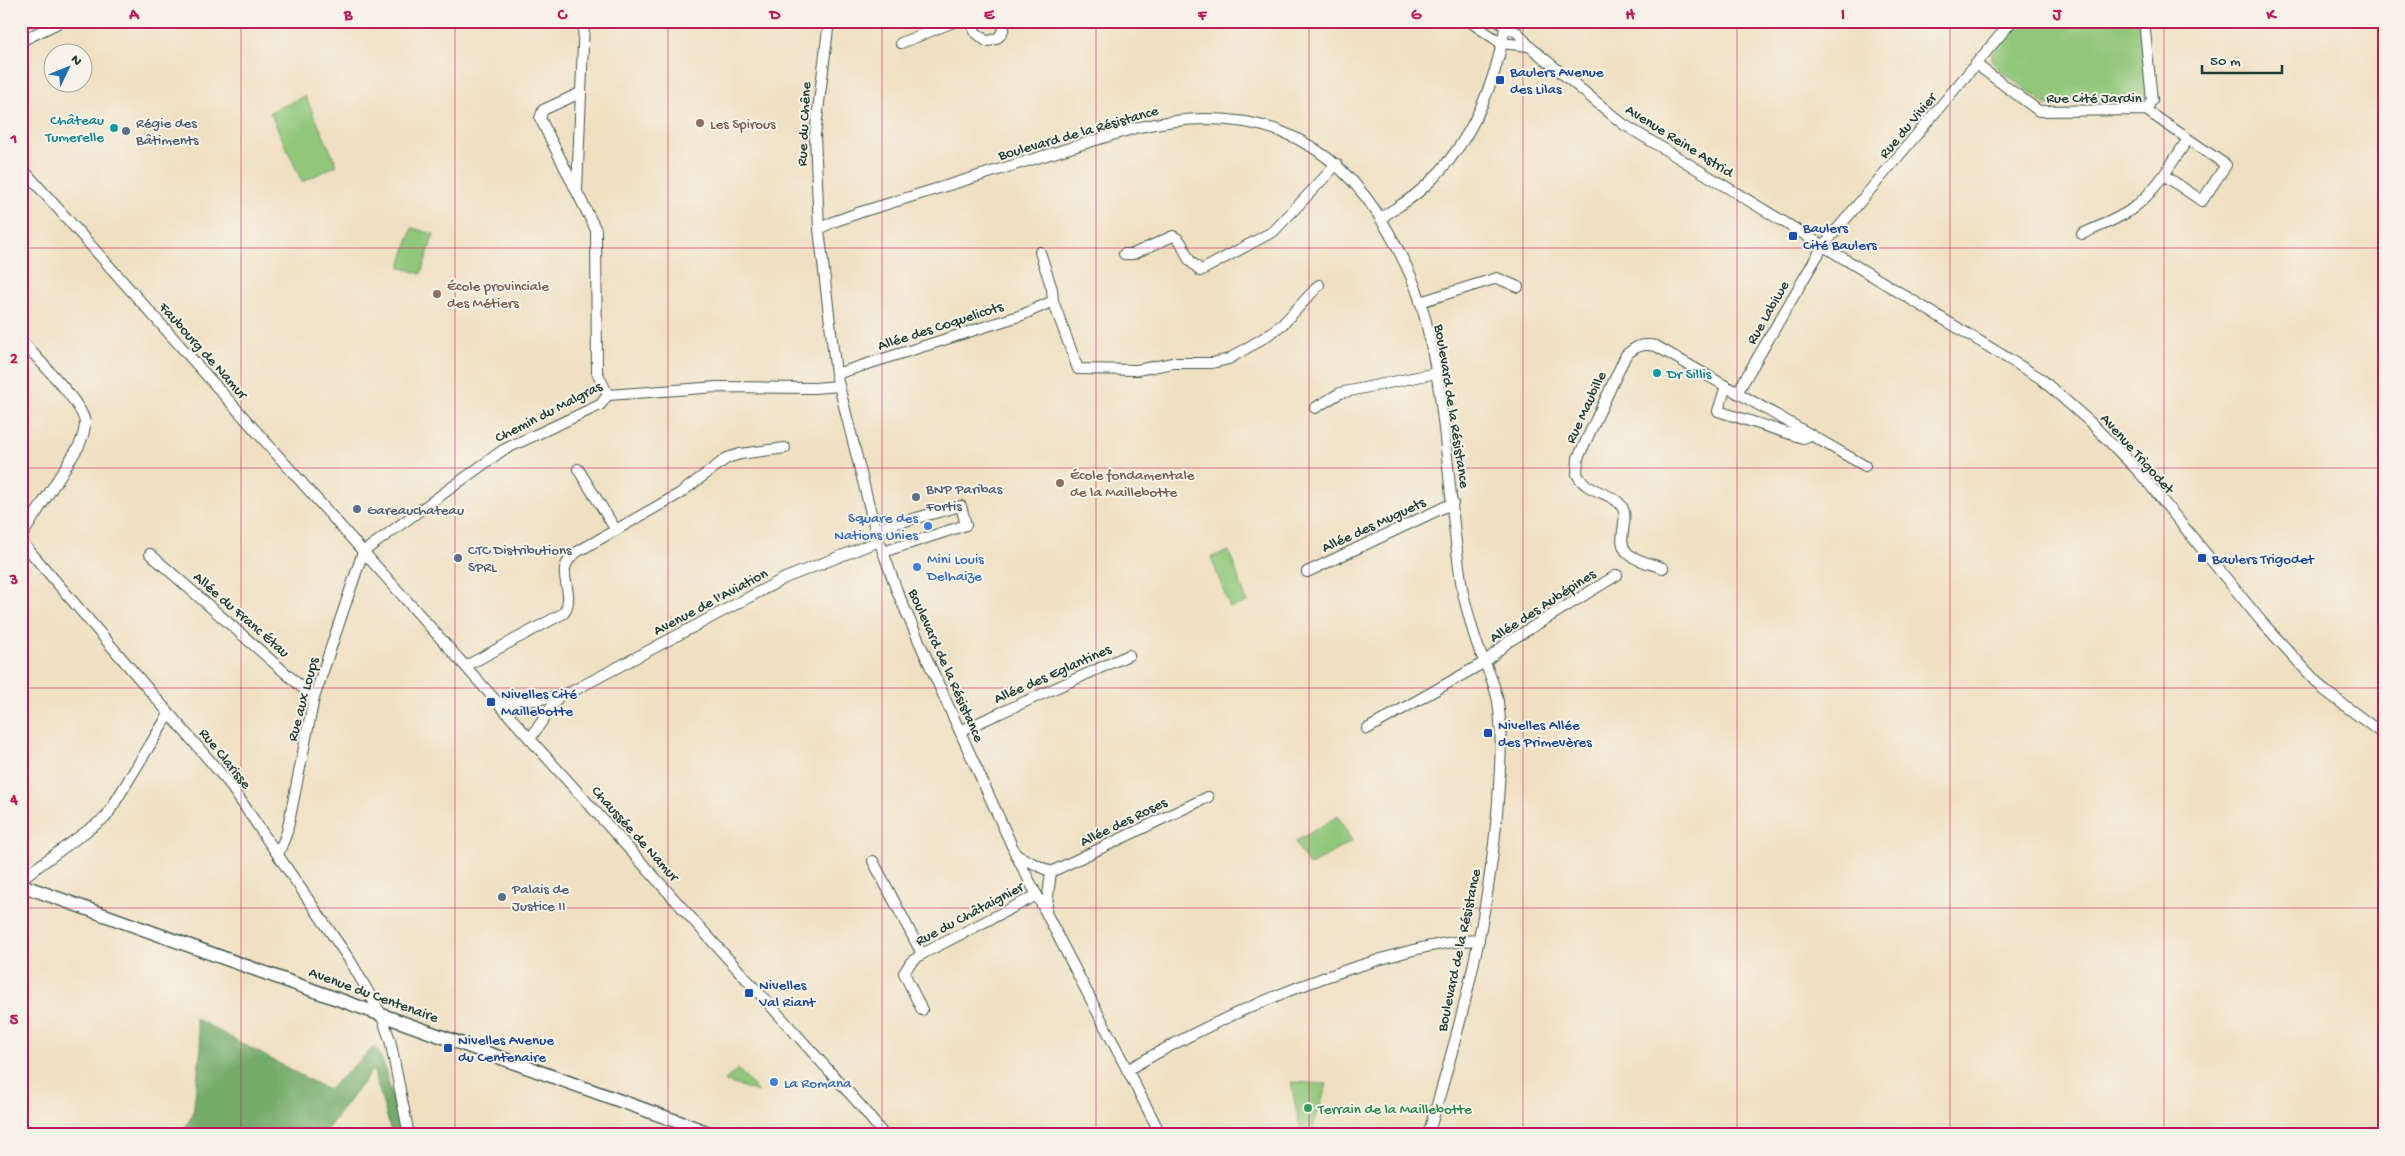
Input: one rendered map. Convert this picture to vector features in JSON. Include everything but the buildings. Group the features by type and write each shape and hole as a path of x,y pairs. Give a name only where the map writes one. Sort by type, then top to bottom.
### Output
{"main road":[{"name":"Avenue du Centenaire","path":"21,885 715,1135"}],"street":[{"path":"21,41 62,21"},
{"path":"577,190 584,21"},
{"name":"Rue du Chêne","path":"819,229 815,135 829,21"},
{"path":"901,43 956,21"},
{"path":"974,21 974,31 986,41 997,38 1001,34 1004,21"},
{"path":"1469,21 1501,43 1529,46"},
{"name":"Rue du Vivier","path":"1823,246 1977,65 2012,21"},
{"path":"2144,21 2152,100 2146,110"},
{"path":"1381,218 1415,195 1432,180 1466,136 1485,97 1501,43 1503,22"},
{"name":"Avenue Reine Astrid","path":"1503,22 1623,124 1823,246"},
{"name":"Rue Cité Jardin","path":"1977,65 2039,112 2146,110 2226,164 2202,201 2164,175"},
{"path":"580,93 543,110 540,118 596,230 597,372 608,395"},
{"name":"Boulevard de la Résistance","path":"1160,1135 1016,855 898,591 883,552 875,529 836,374 819,229 860,212 1126,131 1178,120 1216,119 1269,128 1307,143 1337,164 1358,186 1381,218 1401,253 1420,302 1436,373 1463,594 1469,618 1498,702 1501,758 1495,838 1479,940 1428,1135"},
{"path":"2082,234 2124,216 2146,199 2188,139"},
{"path":"1124,254 1133,254 1173,236 1181,241 1191,262 1200,271 1274,231 1337,164"},
{"name":"Faubourg de Namur","path":"21,167 363,552"},
{"name":"Rue Labiwe","path":"1737,393 1823,246"},
{"name":"Avenue Trigodet","path":"1823,246 2040,378 2090,422 2140,473 2261,621 2324,690 2384,735"},
{"path":"1040,252 1052,289 1053,301 1078,369 1137,370 1173,362 1212,364 1228,359 1265,337 1282,324 1319,285"},
{"path":"1420,302 1497,278 1518,287"},
{"name":"Allée des Coquelicots","path":"836,374 1022,315 1053,301"},
{"path":"21,340 68,394 80,410 85,422 84,435 79,446 21,537"},
{"name":"Rue Maubille","path":"1663,568 1629,555 1622,545 1623,510 1617,502 1588,488 1577,474 1578,458 1626,355 1636,346 1647,344 1656,346 1865,466"},
{"path":"1315,408 1340,393 1436,373"},
{"name":"Chemin du Malgras","path":"363,552 498,453 600,405 608,395 717,388 814,388 839,386"},
{"name":"Rue Maubille","path":"1726,386 1718,411 1803,438 1811,435"},
{"path":"466,666 559,617 569,604 564,576 567,559 679,494 726,458 740,454 785,448"},
{"path":"578,469 616,530"},
{"name":"Allée des Muguets","path":"1306,572 1453,504"},
{"path":"875,529 961,506 966,525 883,552"},
{"name":"Rue Clarisse","path":"21,541 228,782 355,968 381,1014 390,1040 409,1135"},
{"name":"Avenue de l'Aviation","path":"501,706 559,696 573,691 785,578 879,541"},
{"name":"Chaussée de Namur","path":"363,552 530,740 838,1080 884,1135"},
{"name":"Rue aux Loups","path":"278,855 287,832 314,698 363,552"},
{"name":"Allée du Franc Étau","path":"150,554 314,698"},
{"name":"Allée des Aubépines","path":"1367,729 1485,662 1508,642 1617,575"},
{"name":"Allée des Eglantines","path":"960,731 1129,655"},
{"path":"530,740 559,696"},
{"path":"21,879 106,817 169,714"},
{"name":"Allée des Roses","path":"1052,872 1208,797"},
{"path":"1016,855 1052,872 1046,912"},
{"path":"873,861 922,954"},
{"name":"Rue du Châtaignier","path":"922,1010 904,973 911,962 922,954 1037,894"},
{"path":"1126,1070 1211,1025 1306,984 1416,949 1457,941 1479,940"}],"green space":[{"path":"2019,21 2142,21 2147,97 2047,105 1995,66 1991,55"},
{"path":"305,96 337,165 302,182 270,112"},
{"path":"412,228 434,234 421,274 400,267"},
{"path":"1229,551 1247,602 1230,608 1211,557"},
{"path":"1338,816 1352,841 1309,866 1295,842"},
{"path":"195,1018 328,1090 375,1046 384,1064 401,1135 392,1135 373,1069 323,1135 181,1135 193,1114 201,1047"},
{"path":"738,1069 758,1092 724,1081"},
{"name":"Terrain de la Maillebotte","path":"1291,1082 1327,1084 1311,1135 1301,1135"}],"place":[{"name":"Baulers Avenue des Lilas","path":"1500,80"},
{"name":"Les Spirous","path":"700,123"},
{"name":"Château Tumerelle","path":"114,128"},
{"name":"Régie des Bâtiments","path":"126,131"},
{"name":"Baulers Cité Baulers","path":"1793,236"},
{"name":"École provinciale des Métiers","path":"437,294"},
{"name":"Dr Sillis","path":"1657,373"},
{"name":"École fondamentale de la Maillebotte","path":"1060,483"},
{"name":"BNP Paribas Fortis","path":"916,497"},
{"name":"Gareauchateau","path":"357,509"},
{"name":"Square des Nations Unies","path":"928,526"},
{"name":"CTC Distributions SPRL","path":"458,558"},
{"name":"Baulers Trigodet","path":"2202,558"},
{"name":"Mini Louis Delhaize","path":"917,567"},
{"name":"Nivelles Cité Maillebotte","path":"491,702"},
{"name":"Nivelles Allée des Primevères","path":"1488,733"},
{"name":"Palais de Justice II","path":"502,897"},
{"name":"Nivelles Val Riant","path":"749,993"},
{"name":"Nivelles Avenue du Centenaire","path":"448,1048"},
{"name":"La Romana","path":"774,1082"},
{"name":"Terrain de la Maillebotte","path":"1308,1108"}]}
